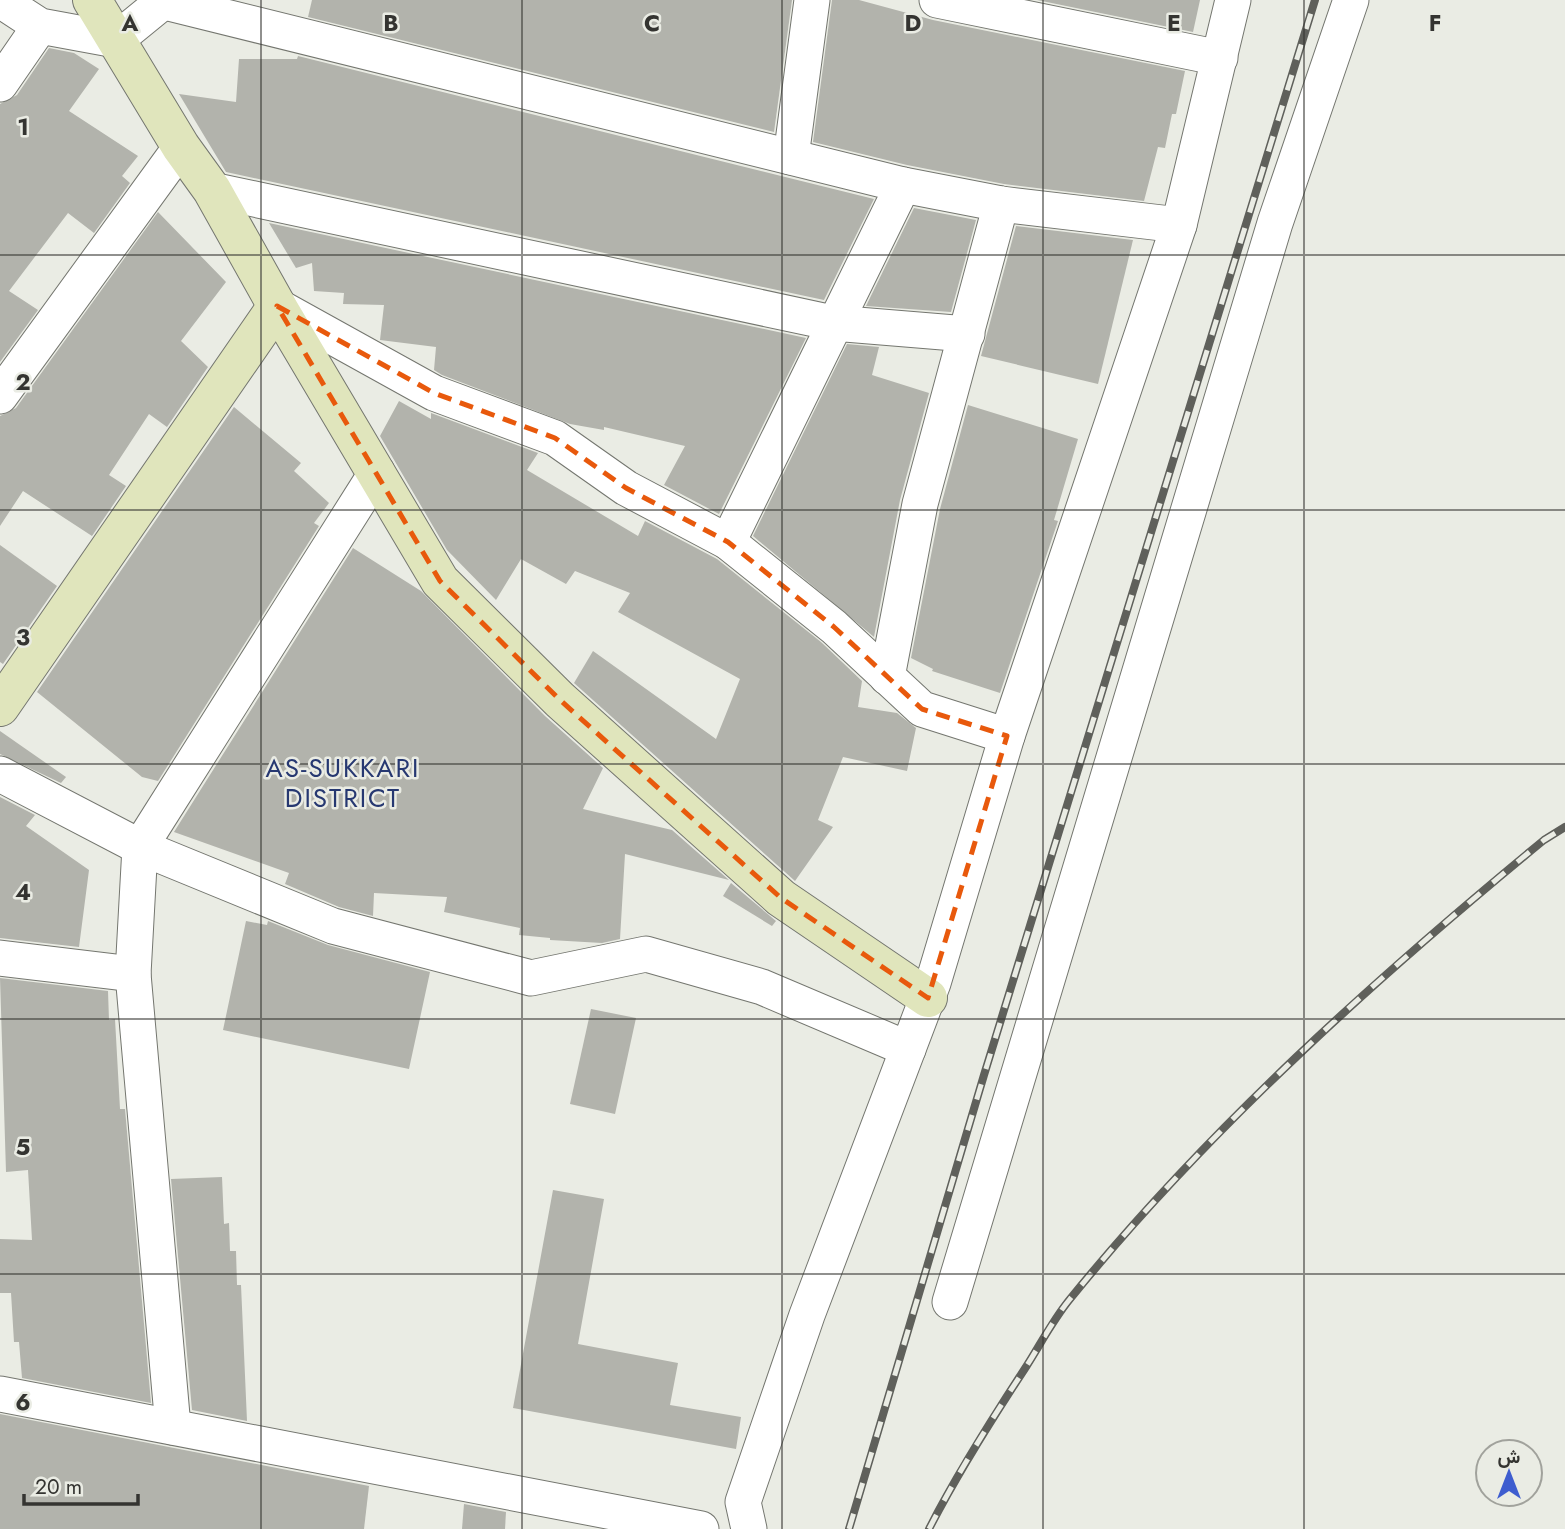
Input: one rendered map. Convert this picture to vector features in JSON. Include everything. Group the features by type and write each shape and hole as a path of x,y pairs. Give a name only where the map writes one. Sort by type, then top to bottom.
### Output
{"street":[{"path":"0,0 40,26 116,40 165,1 903,185 1001,204 1179,225"},
{"path":"92,0 181,147 212,190 277,306 440,580 560,700 781,898 928,998"},
{"path":"791,157 812,0"},
{"path":"937,0 1220,58"},
{"path":"749,1529 743,1502 807,1315 928,998 1007,736 1179,225 1233,0"},
{"path":"950,1302 1275,223 1351,0"},
{"path":"0,84 40,26"},
{"path":"0,396 181,147"},
{"path":"728,542 833,323 903,185"},
{"path":"212,190 833,323 967,334"},
{"path":"887,677 920,504 1001,204"},
{"path":"277,306 434,393 555,438 626,488 728,542 834,627 922,709 1007,736"},
{"path":"0,707 277,306"},
{"path":"173,1427 133,974 139,846 377,472"},
{"path":"0,774 139,846 333,926 531,978 646,954 762,986 908,1049"},
{"path":"0,958 133,974"},
{"path":"0,1394 701,1529"}],"highlighted area":[{"path":"277,306 434,393 555,438 626,488 728,542 834,627 922,709 1007,736 928,998 781,898 560,700 440,581"}],"building":[{"path":"312,0 792,0 774,132 308,17"},
{"path":"832,0 859,0 933,20 1185,71 1176,114 1172,114 1165,148 1158,147 1144,201 1004,184 907,165 813,142"},
{"path":"1037,0 1200,0 1193,32"},
{"path":"49,48 74,53 99,69 69,111 138,156 122,176 130,183 94,233 68,213 9,291 38,310 0,362 0,104 17,95"},
{"path":"298,56 874,199 824,300 226,172 179,94 236,102 239,59 297,59"},
{"path":"914,208 976,220 951,312 866,306"},
{"path":"158,212 226,282 181,341 208,367 167,427 149,414 109,475 126,486 92,536 23,491 0,526 0,416 16,408"},
{"path":"269,223 806,338 719,514 664,485 685,446 604,427 604,430 570,424 442,375 434,370 436,347 380,340 384,305 343,304 344,293 314,291 312,263 296,268"},
{"path":"1016,226 1133,240 1098,384 981,356"},
{"path":"847,344 879,347 872,375 929,393 900,500 874,637 753,536"},
{"path":"399,401 431,419 431,413 538,453 527,470 638,536 645,521 717,559 821,642 862,681 858,707 897,713 916,728 907,771 843,757 818,820 833,827 795,881 574,683 593,651 716,739 740,679 618,612 630,593 575,571 566,584 521,559 496,600 447,550 380,436"},
{"path":"968,405 1078,439 1054,520 1058,521 1000,693 932,671 933,669 911,658 940,509"},
{"path":"234,407 301,463 294,471 329,503 314,523 319,526 158,781 142,777 37,692"},
{"path":"0,545 57,586 3,664 0,662"},
{"path":"353,548 421,591 545,716 603,768 583,809 672,830 729,880 625,854 620,939 602,943 550,940 519,935 520,928 444,912 447,897 374,893 373,916 339,907 285,884 289,873 174,832"},
{"path":"0,731 66,777 61,783 0,754"},
{"path":"0,797 35,815 26,826 89,870 79,947 0,938"},
{"path":"731,883 776,921 772,926 723,896"},
{"path":"246,921 267,925 268,921 328,945 430,972 409,1069 223,1030"},
{"path":"0,978 108,991 109,1020 115,1019 120,1109 125,1109 151,1403 22,1378 19,1342 14,1342 11,1293 0,1293 0,1239 32,1240 28,1170 6,1172"},
{"path":"591,1009 636,1018 615,1114 570,1104"},
{"path":"222,1177 224,1224 229,1223 230,1251 236,1251 237,1285 241,1285 247,1421 192,1410 171,1179"},
{"path":"553,1190 604,1199 578,1344 678,1363 670,1405 741,1417 736,1449 513,1408"},
{"path":"0,1414 369,1486 364,1529 0,1529"},
{"path":"464,1504 506,1512 505,1529 462,1529"}],"railway":[{"path":"849,1529 984,1075 1315,0"},
{"path":"929,1529 974,1448 1057,1316 1123,1236 1236,1115 1356,1001 1544,840 1565,827"}],"district":[{"name":"AS-SUKKARI DISTRICT","path":"343,783"}]}
